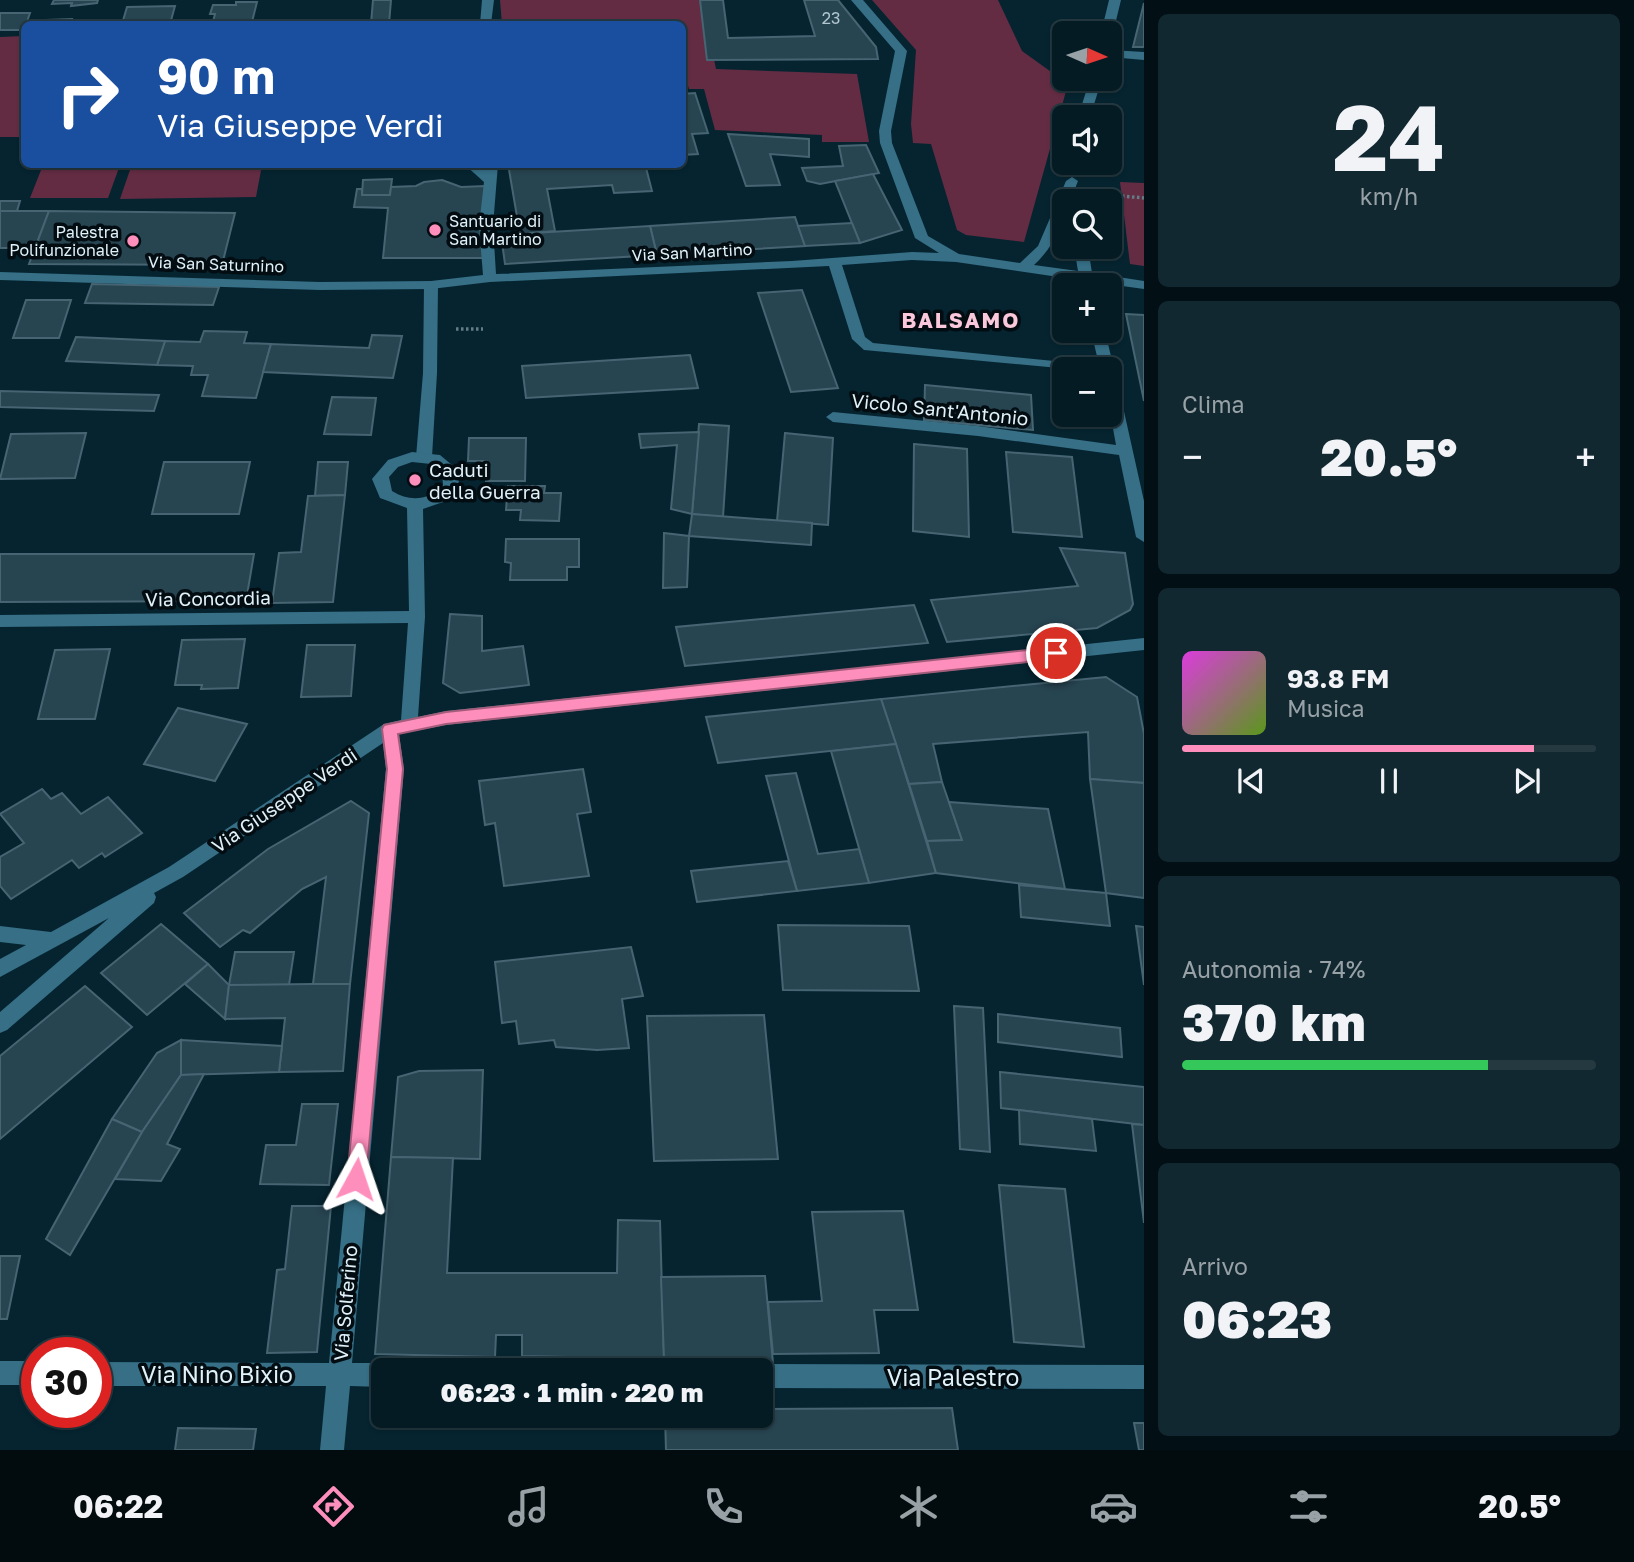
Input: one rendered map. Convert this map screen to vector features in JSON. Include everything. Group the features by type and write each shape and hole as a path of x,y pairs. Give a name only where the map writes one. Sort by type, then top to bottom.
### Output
{"street":[{"path":"486,21 488,0"},
{"path":"858,0 901,51 885,131 886,143 922,238 956,258 1052,275"},
{"path":"1110,21 1115,0"},
{"path":"1122,55 1144,56"},
{"path":"475,168 491,181"},
{"path":"490,278 486,226 492,168"},
{"path":"1073,175 1073,189"},
{"path":"1022,269 1044,248 1072,181"},
{"path":"912,256 922,238"},
{"name":"Via San Martino","path":"431,285 490,278 912,256 956,258"},
{"path":"834,262 859,339 869,347 1052,365"},
{"name":"Via San Saturnino","path":"0,276 320,286 431,285"},
{"path":"1122,284 1144,285"},
{"path":"424,457 430,373 431,285"},
{"name":"Vicolo Sant'Antonio","path":"834,417 978,430 1126,451"},
{"path":"1121,427 1144,537"},
{"path":"412,457 424,457 443,464 450,470 452,486 438,499 415,505 403,503 385,494 380,479 391,464 412,457"},
{"name":"Via Solferino","path":"332,1450 399,727 417,617 415,505"},
{"name":"Via Concordia","path":"0,621 417,617"},
{"name":"Via Giuseppe Verdi","path":"0,970 176,872 399,727 1144,644"},
{"name":"Via Giuseppe Verdi","path":"0,1024 176,872"},
{"path":"0,934 54,940"},
{"path":"0,1373 21,1373"},
{"name":"Via Nino Bixio","path":"112,1374 338,1375"},
{"path":"338,1375 371,1375"},
{"name":"Via Palestro","path":"773,1376 1144,1377"}],"path":[{"path":"1122,196 1144,198"}],"shaded area":[{"path":"500,0 702,0 716,69 857,74 869,142 822,142 822,135 715,130 704,89 689,89 686,80 686,21 502,21"},
{"path":"872,0 998,0 1022,51 1052,73 1052,91 1066,91 1062,105 1052,105 1052,141 1024,242 966,235 957,230 931,144 913,143 911,124 916,50"},
{"path":"21,36 21,137 0,137 0,37"},
{"path":"41,168 119,168 108,198 30,198"},
{"path":"131,168 261,168 256,197 120,199"},
{"path":"1120,182 1144,183 1144,266 1130,264"}],"building":[{"path":"54,0 98,0 97,3 71,6 72,3 52,4"},
{"path":"373,0 391,0 389,21 371,21"},
{"path":"700,0 723,0 728,38 815,36 804,0 838,0 876,47 878,59 707,60"},
{"path":"236,2 257,2 252,21 213,21 215,14 210,14 213,5 236,5"},
{"path":"1144,3 1144,47 1133,47"},
{"path":"175,6 171,21 123,21 127,7"},
{"path":"0,13 30,13 27,21 21,21 21,30 0,30"},
{"path":"72,19 72,21 46,20"},
{"path":"695,93 708,133 692,134 698,154 686,155 686,94"},
{"path":"728,134 809,139 809,157 770,154 780,185 746,186"},
{"path":"866,145 879,173 820,184 807,181 802,168 843,166 839,146"},
{"path":"509,168 646,168 652,191 614,193 612,185 547,189 555,231 520,234"},
{"path":"873,174 902,230 860,243 835,181"},
{"path":"392,179 390,195 362,195 363,180"},
{"name":"Santuario di San Martino","path":"442,180 461,187 485,186 483,258 383,258 388,208 354,207 357,189 362,189 362,195 390,195 391,187 416,186"},
{"path":"0,201 20,201 17,211 0,211"},
{"path":"0,211 49,211 35,248 0,248"},
{"name":"Palestra Polifunzionale","path":"49,211 235,213 222,265 29,264"},
{"path":"795,217 805,246 657,255 650,226"},
{"path":"852,223 860,243 805,246 798,226"},
{"path":"650,226 657,255 505,264 501,235"},
{"path":"92,284 219,287 213,305 85,303"},
{"path":"802,290 838,388 791,392 758,293"},
{"path":"26,300 71,300 59,338 13,338"},
{"path":"1126,314 1144,315 1144,401"},
{"path":"204,331 247,332 244,343 271,344 256,398 202,396 208,375 191,375 193,366 157,365 165,341 200,342"},
{"path":"372,335 402,336 393,378 263,372 271,344 369,348"},
{"path":"76,337 165,341 157,365 66,361"},
{"path":"690,355 698,388 526,398 522,366"},
{"path":"925,385 1031,395 1033,430 924,420"},
{"path":"0,391 159,395 154,411 0,407"},
{"path":"332,397 376,398 371,435 324,434"},
{"path":"699,424 729,426 723,517 692,514"},
{"path":"699,432 692,514 671,509 677,445 641,448 639,434"},
{"path":"86,433 75,478 0,479 11,434"},
{"path":"785,433 833,438 828,525 777,521"},
{"path":"469,438 526,438 525,481 486,481 487,461 468,461"},
{"path":"914,444 967,449 969,537 913,531"},
{"path":"1006,452 1072,457 1082,537 1013,532"},
{"path":"164,462 250,462 239,514 152,514"},
{"path":"318,462 348,462 345,495 315,496"},
{"path":"508,486 545,486 544,493 561,493 559,521 520,520 521,510 506,510"},
{"path":"345,495 333,602 272,603 279,553 301,552 308,496"},
{"path":"692,514 812,523 811,545 689,536"},
{"path":"664,533 689,536 687,587 663,588"},
{"path":"506,539 579,539 579,567 567,567 567,580 510,580 511,563 505,562"},
{"path":"1060,548 1125,553 1133,604 1130,610 1097,628 947,642 931,600 1078,586"},
{"path":"0,554 254,554 246,601 0,602"},
{"path":"914,605 928,643 685,666 676,627"},
{"path":"450,614 482,616 482,651 523,646 529,685 460,693 443,683"},
{"path":"245,639 238,688 201,689 202,685 175,685 182,640"},
{"path":"307,645 355,645 351,696 301,697"},
{"path":"110,649 95,719 38,719 55,650"},
{"path":"1106,677 1137,697 1144,734 1144,783 1090,779 1088,732 933,744 942,782 909,784 881,699"},
{"path":"881,699 896,744 718,763 706,717"},
{"path":"178,708 247,724 215,781 144,764"},
{"path":"896,744 936,873 869,883 831,751"},
{"path":"583,769 591,812 577,814 589,876 504,886 495,823 485,825 479,781"},
{"path":"796,773 818,854 859,849 869,883 797,891 766,776"},
{"path":"1090,779 1144,783 1144,898 1106,893"},
{"path":"942,782 962,840 927,841 909,784"},
{"path":"42,789 51,799 62,793 81,814 108,797 142,833 105,857 102,853 79,868 72,860 11,899 0,886 0,857 24,843 0,814"},
{"path":"351,801 369,813 350,984 313,984 326,877 302,889 250,933 243,930 220,947 184,913 268,849"},
{"path":"949,802 1048,809 1065,889 936,873 927,841 962,840"},
{"path":"788,861 797,891 697,902 691,871"},
{"path":"1019,885 1106,893 1110,926 1021,917"},
{"path":"161,924 208,964 147,1015 101,973"},
{"path":"778,925 909,926 919,991 783,990"},
{"path":"1136,926 1144,927 1144,985"},
{"path":"631,947 643,996 622,999 629,1048 597,1050 556,1047 554,1040 519,1044 516,1021 502,1023 495,962"},
{"path":"235,952 294,952 289,985 229,985"},
{"path":"208,964 229,985 225,1019 185,984"},
{"path":"350,984 343,1071 279,1072 285,1018 225,1019 229,985"},
{"path":"85,986 132,1027 0,1139 0,1056"},
{"path":"954,1006 983,1008 990,1152 960,1149"},
{"path":"998,1014 1120,1028 1122,1057 998,1042"},
{"path":"764,1015 778,1159 654,1161 647,1016"},
{"path":"181,1040 181,1075 142,1132 112,1119 157,1053"},
{"path":"181,1040 282,1046 279,1072 181,1075"},
{"path":"483,1070 480,1159 391,1157 398,1077 419,1071"},
{"path":"1000,1072 1144,1087 1144,1125 1001,1108"},
{"path":"204,1074 167,1144 180,1149 161,1181 115,1179 142,1132 181,1075"},
{"path":"302,1104 338,1104 329,1185 260,1184 266,1145 296,1145"},
{"path":"1019,1110 1092,1119 1096,1151 1020,1144"},
{"path":"112,1119 142,1132 70,1255 46,1239"},
{"path":"1132,1124 1144,1125 1144,1223"},
{"path":"391,1157 453,1158 447,1273 617,1273 618,1220 660,1221 664,1358 522,1356 522,1335 496,1335 495,1357 375,1354"},
{"path":"999,1185 1065,1189 1084,1347 1014,1342"},
{"path":"292,1206 331,1206 317,1352 267,1353 277,1270 285,1269"},
{"path":"903,1211 918,1310 874,1310 879,1353 773,1354 768,1302 822,1301 812,1212"},
{"path":"0,1256 20,1256 7,1319 0,1319"},
{"path":"765,1276 773,1358 664,1358 661,1277"},
{"path":"952,1408 958,1450 666,1450 665,1428 773,1428 773,1409"},
{"path":"1134,1423 1144,1423 1144,1450 1139,1450"},
{"path":"178,1428 256,1429 253,1450 175,1450"}],"place":[{"name":"Santuario di San Martino","path":"435,230"},
{"name":"Palestra Polifunzionale","path":"133,241"},
{"name":"Caduti della Guerra","path":"415,480"}],"district":[{"name":"BALSAMO","path":"961,320"}],"route":[{"path":"356,1179 395,769 390,729 446,718 1056,653"}]}
